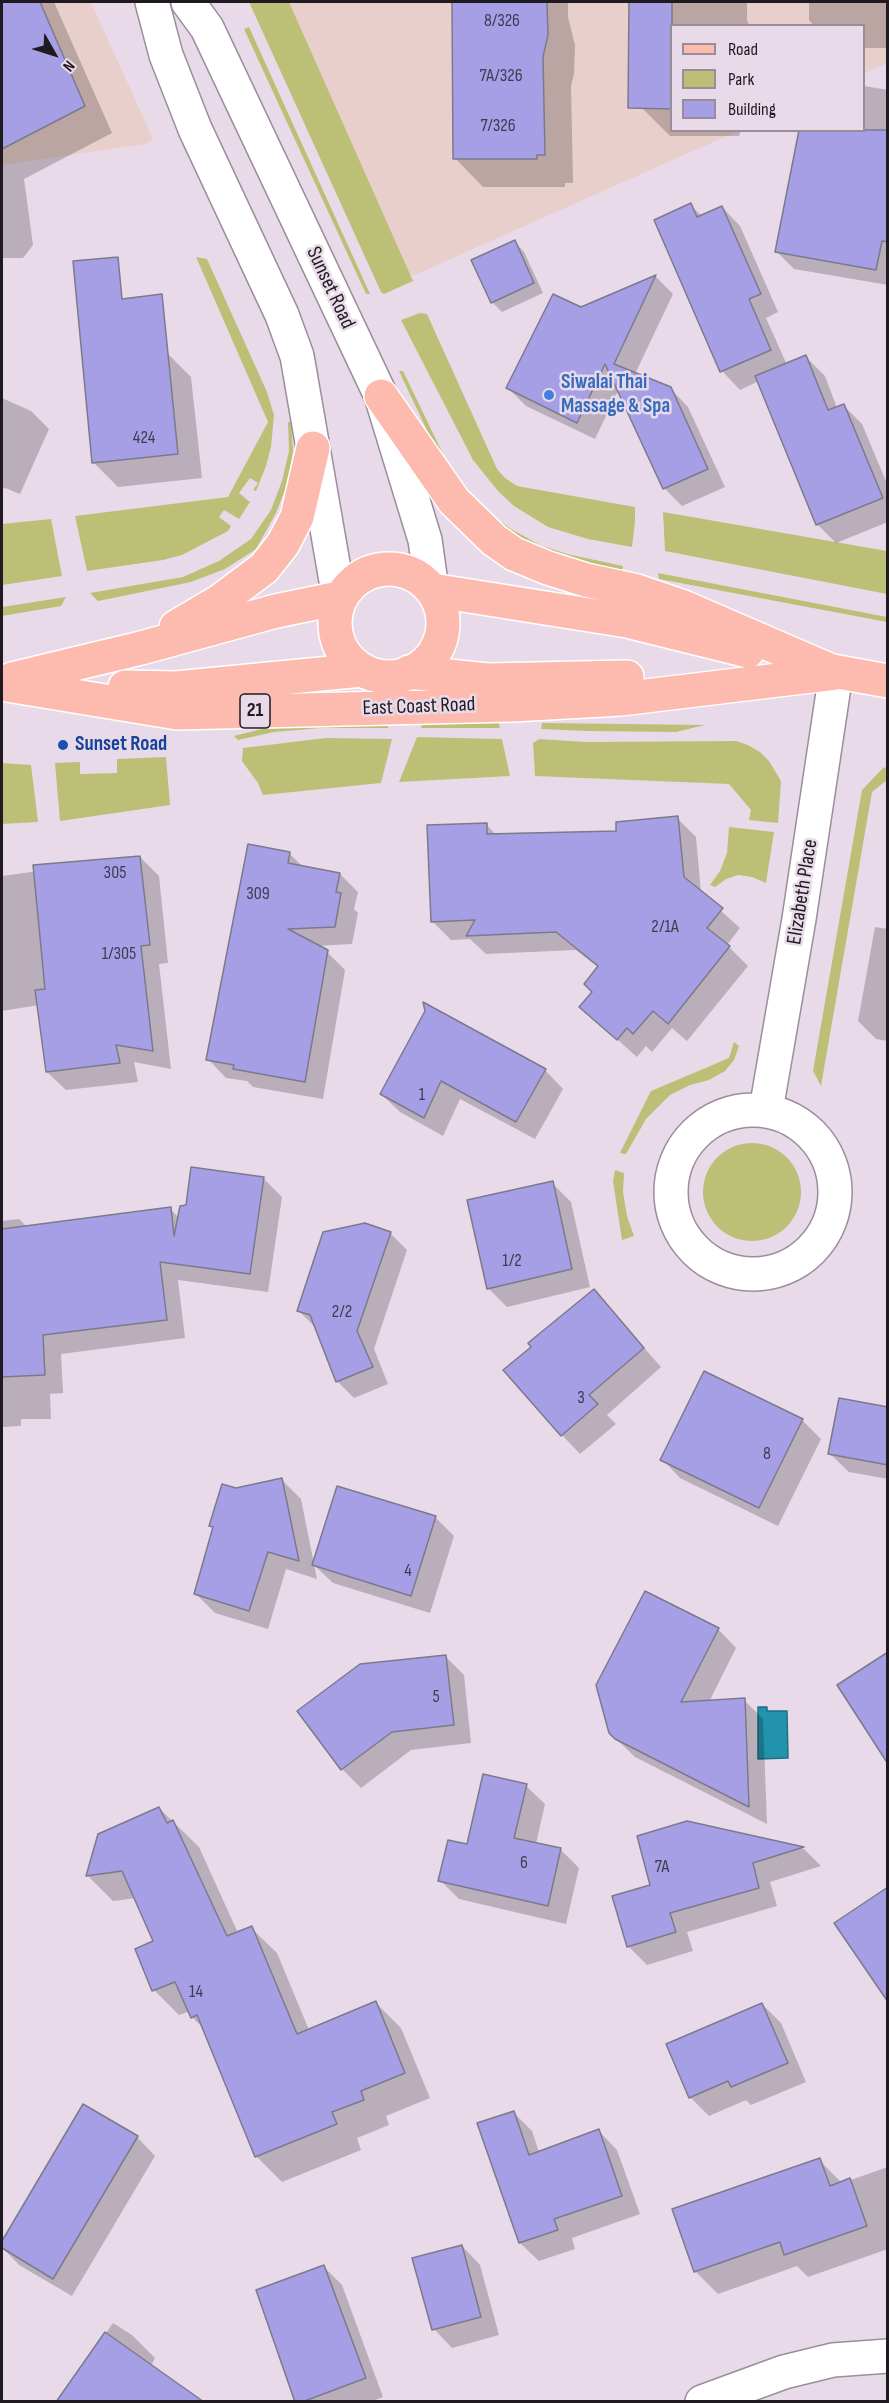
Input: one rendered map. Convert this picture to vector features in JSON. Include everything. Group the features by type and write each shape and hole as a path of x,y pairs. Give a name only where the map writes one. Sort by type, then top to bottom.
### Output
{"main road":[{"path":"152,2 166,55 195,129 286,325 297,356 339,598 335,626 343,651 362,670"},
{"name":"Sunset Road","path":"188,2 207,28 381,396 425,540 432,590"},
{"path":"381,396 454,501 494,540 514,554 586,580 638,591 681,606 836,673"},
{"path":"141,648 220,601 264,568 283,544 297,517 314,448"},
{"name":"21","path":"339,598 350,585 365,574 383,569 401,570 419,577 432,590"},
{"path":"409,672 429,658 441,637 440,604 432,590"},
{"name":"East Coast Road","path":"432,590 627,621 836,673 888,681"},
{"path":"2,683 276,611 339,598"},
{"path":"2,683 176,688 362,670 377,675 393,676 409,672 488,680 836,673"},
{"name":"East Coast Road","path":"2,683 177,713 512,705 621,699 836,673"},
{"name":"Elizabeth Place","path":"766,1110 799,920 836,673"},
{"path":"766,1110 790,1118 810,1132 818,1142 830,1164 835,1200 826,1229 819,1241 800,1259 776,1270 746,1274 725,1269 711,1262 688,1242 676,1219 671,1192 673,1173 688,1142 700,1129 715,1119 731,1113 766,1110"},
{"path":"702,2402 804,2367 833,2360 888,2356"}],"shaded area":[{"path":"2,2 91,2 153,139 146,144 2,165"},
{"path":"289,2 887,2 887,63 865,74 865,24 670,24 670,132 736,132 410,277"}],"green space":[{"path":"249,2 289,2 413,281 384,294 381,292"},
{"path":"249,27 370,294 366,294 244,29"},
{"path":"196,257 207,259 267,392 274,415 271,447 266,466 256,491 253,490 258,483 250,478 239,493 250,502 239,519 224,510 219,517 231,526 228,531 182,555 87,571 75,516 228,497 268,422"},
{"path":"420,313 427,314 497,469 505,478 517,486 635,507 632,547 588,539 548,527 514,506 498,491 473,460 401,320"},
{"path":"399,371 403,371 455,474 496,518 540,545 567,554 623,566 622,572 566,560 526,543 478,507 440,458"},
{"path":"291,421 293,451 288,482 276,513 256,549 225,569 191,582 98,601 90,593 183,577 219,561 251,539 271,510 282,481 289,451 288,422"},
{"path":"663,512 887,551 887,594 665,551"},
{"path":"51,519 62,576 2,585 2,524"},
{"path":"658,573 887,617 887,622 659,579"},
{"path":"66,597 61,606 2,616 2,607"},
{"path":"423,721 498,721 500,728 421,728"},
{"path":"388,722 388,728 321,728 274,732 238,740 234,736 274,726"},
{"path":"542,723 705,725 676,732 586,731 541,729"},
{"path":"417,737 502,739 510,776 399,782"},
{"path":"326,738 392,739 381,783 263,795 258,783 242,761 243,748"},
{"path":"539,739 587,742 736,741 748,745 769,761 781,781 778,823 749,820 751,810 729,784 535,776 533,743"},
{"path":"166,757 170,805 60,821 55,763 80,762 80,774 117,773 117,759"},
{"path":"2,763 31,765 38,822 2,824"},
{"path":"887,767 887,780 872,792 821,1086 813,1071 862,790 883,768"},
{"path":"729,827 774,832 766,883 752,877 738,875 726,879 715,887 710,885 720,871 727,853"},
{"path":"734,1042 739,1046 734,1060 725,1071 709,1080 690,1085 670,1095 646,1119 626,1154 620,1153 651,1091 729,1058"},
{"path":"752,1143 771,1147 787,1157 797,1173 801,1192 797,1211 787,1227 771,1237 752,1241 733,1237 717,1227 707,1211 703,1192 707,1173 717,1157 733,1147"},
{"path":"615,1170 624,1173 623,1192 627,1216 634,1236 622,1240 613,1181"}],"water":[{"path":"758,1707 767,1707 767,1711 787,1711 788,1758 758,1759"}],"building":[{"path":"2,2 40,2 85,106 2,149"},
{"path":"452,2 547,2 548,35 543,57 545,155 537,155 537,159 453,159"},
{"path":"629,2 672,2 670,109 628,108"},
{"path":"888,130 888,242 882,241 876,270 775,252 799,132"},
{"path":"691,203 697,217 722,206 761,294 749,299 771,350 720,372 654,220"},
{"path":"515,240 534,283 491,303 471,260"},
{"path":"118,257 122,299 162,294 178,454 92,463 73,261"},
{"path":"656,275 614,364 671,387 708,469 663,489 605,364 577,423 506,388 553,294 581,307"},
{"path":"806,355 828,410 844,404 883,498 816,525 755,376"},
{"path":"678,816 684,877 723,908 707,928 730,946 668,1024 653,1011 633,1034 627,1028 617,1040 579,1007 592,992 584,984 598,966 556,932 466,936 475,920 431,922 427,825 487,823 487,834 616,831 616,822"},
{"path":"248,844 290,852 288,863 340,873 336,892 341,893 335,927 288,929 328,950 305,1082 233,1069 234,1065 206,1060"},
{"path":"140,856 150,945 141,946 153,1051 116,1045 120,1063 46,1072 35,990 45,989 33,865"},
{"path":"423,1002 546,1069 516,1122 441,1081 424,1118 380,1094 425,1011"},
{"path":"191,1167 264,1177 250,1274 160,1262 167,1320 43,1335 45,1375 2,1377 2,1229 171,1207 174,1236 180,1206 186,1205"},
{"path":"553,1181 572,1269 487,1289 467,1200"},
{"path":"365,1223 391,1232 357,1331 373,1367 336,1382 310,1315 297,1311 323,1232"},
{"path":"594,1289 644,1348 589,1395 598,1404 561,1436 503,1370 531,1347 528,1343"},
{"path":"704,1371 803,1419 759,1508 660,1460"},
{"path":"839,1398 888,1407 888,1465 828,1454"},
{"path":"282,1478 299,1561 268,1552 249,1611 194,1594 213,1527 209,1526 222,1484 236,1488"},
{"path":"337,1486 436,1516 411,1596 312,1565"},
{"path":"645,1591 719,1628 681,1702 745,1698 749,1807 615,1739 609,1733 596,1685"},
{"path":"888,1652 888,1764 837,1685"},
{"path":"446,1655 454,1725 392,1732 341,1770 297,1711 360,1664"},
{"path":"483,1774 527,1784 514,1838 561,1848 548,1906 438,1881 448,1840 467,1844"},
{"path":"159,1807 167,1823 173,1820 227,1936 252,1926 297,2034 376,2001 405,2073 361,2091 364,2100 332,2112 337,2124 255,2157 197,2015 191,2018 175,1982 152,1991 135,1949 153,1941 122,1871 86,1876 98,1834"},
{"path":"687,1821 804,1847 753,1863 759,1888 670,1913 676,1932 627,1947 612,1896 650,1885 637,1836"},
{"path":"888,1887 888,2002 834,1923"},
{"path":"762,2003 788,2063 731,2087 728,2081 689,2098 666,2044"},
{"path":"83,2104 138,2136 53,2279 2,2248 2,2241"},
{"path":"514,2111 529,2155 599,2129 622,2196 554,2219 558,2230 519,2243 477,2123"},
{"path":"820,2158 830,2186 850,2178 867,2226 784,2255 780,2242 694,2272 672,2209"},
{"path":"462,2245 481,2317 432,2330 412,2258"},
{"path":"324,2265 366,2378 302,2402 295,2402 256,2290"},
{"path":"105,2332 204,2402 56,2402"}],"place":[{"name":"Siwalai Thai Massage & Spa","path":"549,395"},
{"name":"Sunset Road","path":"63,745"}]}
